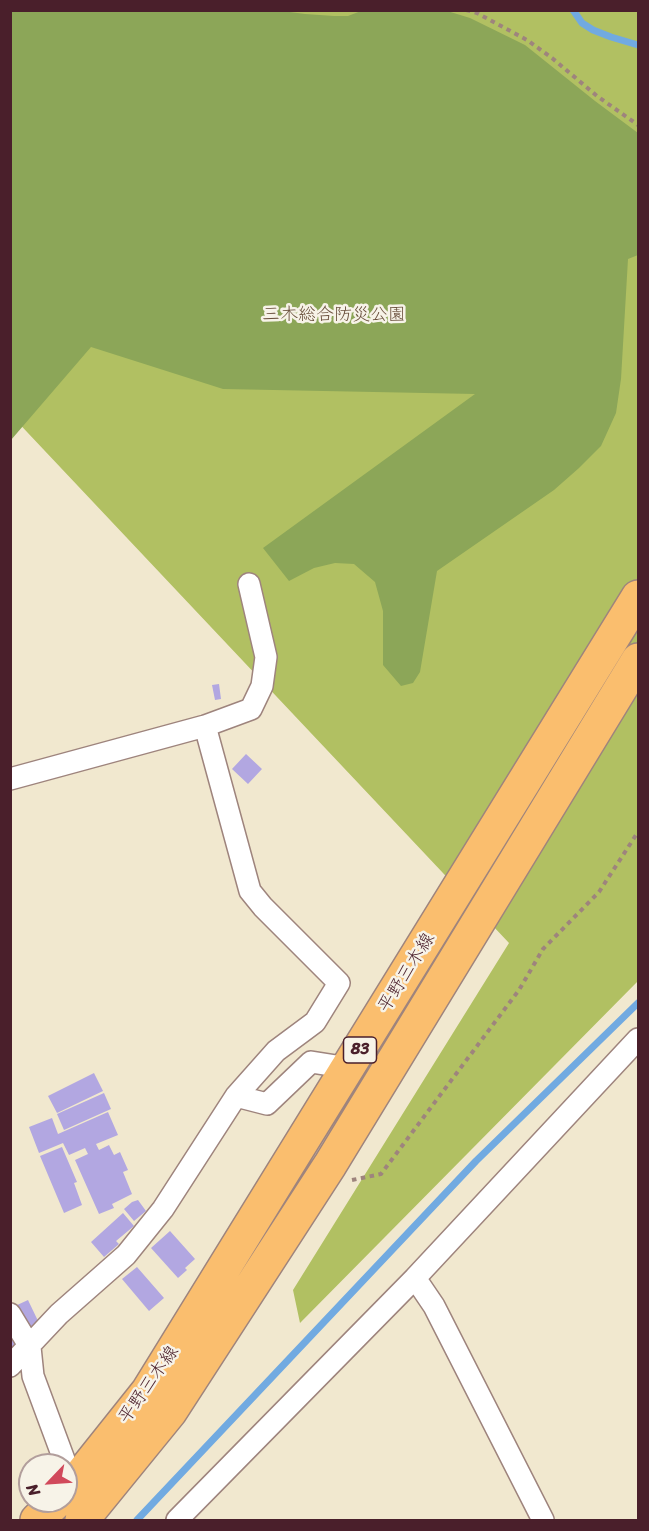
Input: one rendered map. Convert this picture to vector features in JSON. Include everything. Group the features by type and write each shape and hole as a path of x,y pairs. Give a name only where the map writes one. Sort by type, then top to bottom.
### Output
{"main road":[{"name":"平野三木線","path":"78,1489 148,1391 639,597"},
{"name":"平野三木線","path":"78,1492 170,1412 330,1165 639,660"}],"street":[{"path":"10,779 205,726 251,709 262,686 266,657 249,584"},
{"path":"10,1366 59,1314 126,1255 163,1209 236,1096 276,1052 315,1022 339,983 262,907 250,891 205,726"},
{"path":"177,1521 415,1278 639,1039"},
{"path":"236,1096 267,1104 311,1062 349,1068"},
{"path":"415,1278 434,1306 543,1521"},
{"path":"10,1314 30,1347 33,1376 59,1453"}],"path":[{"path":"466,10 477,13 527,40 597,96 639,125"},
{"path":"330,1165 350,1181 381,1174 519,990 543,949 599,892 639,832"}],"green space":[{"path":"444,10 470,18 525,45 638,133 638,255 628,259 621,379 616,413 601,446 579,468 554,490 437,571 420,672 413,683 401,686 383,665 383,611 375,582 354,564 335,563 314,568 289,581 263,548 475,394 223,389 91,347 11,440 11,11 282,11 348,16 361,11"},
{"name":"三木総合防災公園","path":"11,11 638,11 638,981 300,1323 293,1290 509,943 11,415"}],"building":[{"path":"219,684 221,699 215,700 212,685"},
{"path":"246,754 262,769 248,784 232,769"},
{"path":"94,1073 103,1091 57,1113 48,1096"},
{"path":"104,1093 111,1109 64,1130 57,1114"},
{"path":"108,1112 118,1135 96,1144 99,1150 109,1145 114,1155 120,1152 128,1170 123,1172 132,1194 112,1204 114,1208 99,1214 75,1160 88,1154 85,1148 69,1155 63,1143 39,1153 29,1127 52,1118 58,1134"},
{"path":"62,1147 77,1182 74,1183 82,1205 64,1213 40,1156"},
{"path":"138,1200 146,1211 134,1221 124,1209"},
{"path":"123,1213 134,1226 116,1241 119,1244 104,1257 91,1242"},
{"path":"170,1231 195,1259 178,1278 151,1248"},
{"path":"137,1267 164,1298 149,1311 122,1279"},
{"path":"28,1300 39,1323 29,1333 15,1306"},
{"path":"10,1330 19,1345 10,1350"}],"waterway":[{"path":"573,10 582,23 593,30 638,45"},
{"path":"137,1520 476,1161 638,1003"}]}
